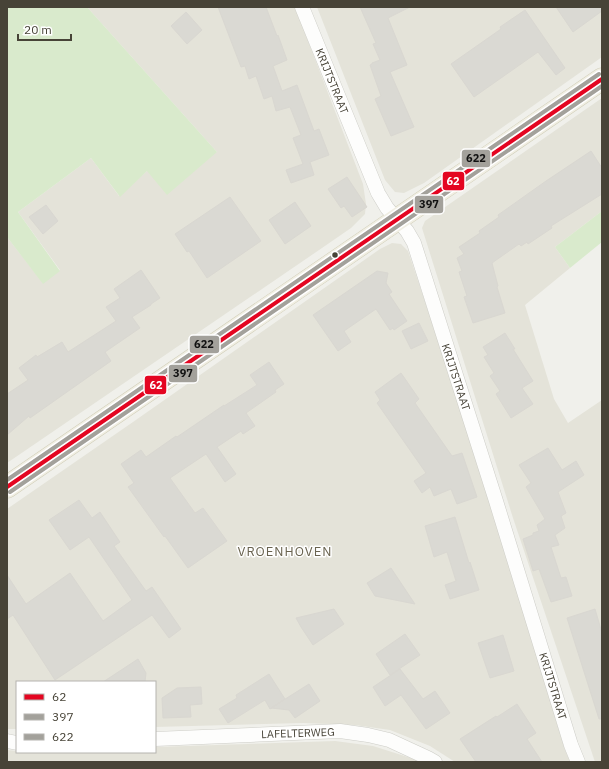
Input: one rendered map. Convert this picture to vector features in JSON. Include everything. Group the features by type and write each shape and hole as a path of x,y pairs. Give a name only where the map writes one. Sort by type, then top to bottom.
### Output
{"main road":[{"path":"7,487 602,79"}],"street":[{"name":"KRIJTSTRAAT","path":"302,7 378,193 386,208 407,230 414,243 496,501 571,745 578,762"},
{"name":"LAFELTERWEG","path":"156,738 340,731 389,740 434,762"}],"shaded area":[{"path":"87,7 295,7 363,184 366,204 365,214 351,228 7,463 7,237 43,283 60,270 18,212 91,158 119,196 147,171 217,152"},
{"path":"317,7 602,7 602,57 424,183 404,193 395,192 385,180"},
{"path":"602,98 602,211 555,247 570,268 525,305 554,399 568,423 602,400 602,762 595,762 513,518 422,228 425,221"},
{"path":"392,243 401,244 408,251 467,427 565,750 570,762 455,762 430,746 390,730 355,725 303,723 156,727 156,681 16,681 16,729 7,729 7,509 380,249"},
{"path":"335,741 373,746 420,762 7,762 7,750 16,751 16,753 156,753 156,747"}],"green space":[{"path":"7,7 87,7 217,152 167,195 147,171 120,197 91,158 18,212 60,271 43,284 7,237"},
{"path":"602,211 602,242 570,268 555,247"}],"building":[{"path":"218,7 266,7 287,60 273,66 282,91 297,85 314,131 319,129 329,155 310,162 314,175 291,183 286,170 303,164 293,138 301,135 290,107 276,111 272,96 264,99 256,76 249,79 245,66 241,67"},
{"path":"360,7 410,7 388,18 407,65 390,72 414,127 391,136 375,99 381,96 370,65 380,60 373,44 376,43"},
{"path":"556,7 602,7 602,11 573,32"},
{"path":"525,10 565,68 556,75 538,52 474,97 451,64 501,29 500,27"},
{"path":"186,12 202,30 187,44 171,26"},
{"path":"591,151 602,168 602,194 551,226 552,228 528,244 527,242 521,246 519,244 492,263 497,287 505,313 473,323 464,297 467,296 459,272 462,271 457,258 464,254 459,247 480,233 479,231 499,217 498,215"},
{"path":"347,177 367,207 352,217 344,206 341,208 328,189"},
{"path":"230,197 261,241 207,278 189,251 187,252 175,234"},
{"path":"295,202 311,226 285,244 269,220"},
{"path":"46,205 58,221 43,234 29,217"},
{"path":"141,270 160,298 132,317 140,328 105,352 111,361 30,418 29,416 7,435 7,394 28,380 19,368 36,355 37,357 62,342 68,352 116,321 106,307 120,298 114,289"},
{"path":"377,271 388,273 386,283 392,292 389,294 407,321 394,330 393,328 390,330 376,309 344,331 351,342 338,351 313,315"},
{"path":"419,323 428,341 411,349 402,331"},
{"path":"505,333 533,381 522,388 533,404 511,418 496,394 500,391 490,376 494,373 484,357 488,355 483,347"},
{"path":"269,362 284,384 275,390 276,392 246,413 255,426 243,434 241,431 217,447 236,474 225,482 206,454 170,478 195,513 203,508 227,541 188,568 128,487 134,483 121,464 141,450 146,457 176,436 177,437 224,405 257,385 250,375"},
{"path":"401,373 419,399 415,403 452,456 462,453 477,497 457,504 451,489 434,496 430,487 422,493 414,481 426,473 377,403 380,400 375,392"},
{"path":"548,448 562,470 576,461 584,475 558,492 566,513 561,516 565,528 555,535 559,545 551,547 561,578 566,577 572,596 551,602 539,569 533,571 523,539 539,531 537,525 545,519 526,487 531,483 519,465"},
{"path":"79,500 92,518 100,512 120,542 114,546 146,591 152,587 181,629 169,638 152,615 55,680 13,615 7,619 7,575 26,604 70,573 103,621 132,600 89,537 70,550 49,520"},
{"path":"455,517 479,590 450,599 445,585 456,581 447,552 434,557 425,526"},
{"path":"391,568 415,604 375,596 367,583"},
{"path":"334,609 344,624 313,645 296,618"},
{"path":"595,609 602,633 602,719 599,719 567,618"},
{"path":"405,634 420,655 390,675 376,654"},
{"path":"503,635 514,671 490,678 478,643"},
{"path":"138,659 146,673 145,681 105,681"},
{"path":"400,669 423,699 435,691 450,713 426,729 401,695 385,706 373,687"},
{"path":"269,674 285,699 270,709 265,700 228,723 219,709 237,698 236,695"},
{"path":"309,684 320,701 295,718 289,710 271,708"},
{"path":"201,687 202,704 190,705 191,717 163,718 162,698 177,688"},
{"path":"517,704 536,733 527,739 542,762 476,762 460,739"}],"transit line":[{"name":"622","path":"7,480 599,74"},
{"name":"62","path":"7,487 602,79"},
{"name":"397","path":"10,492 602,86"}],"district":[{"name":"VROENHOVEN","path":"285,551"}]}
